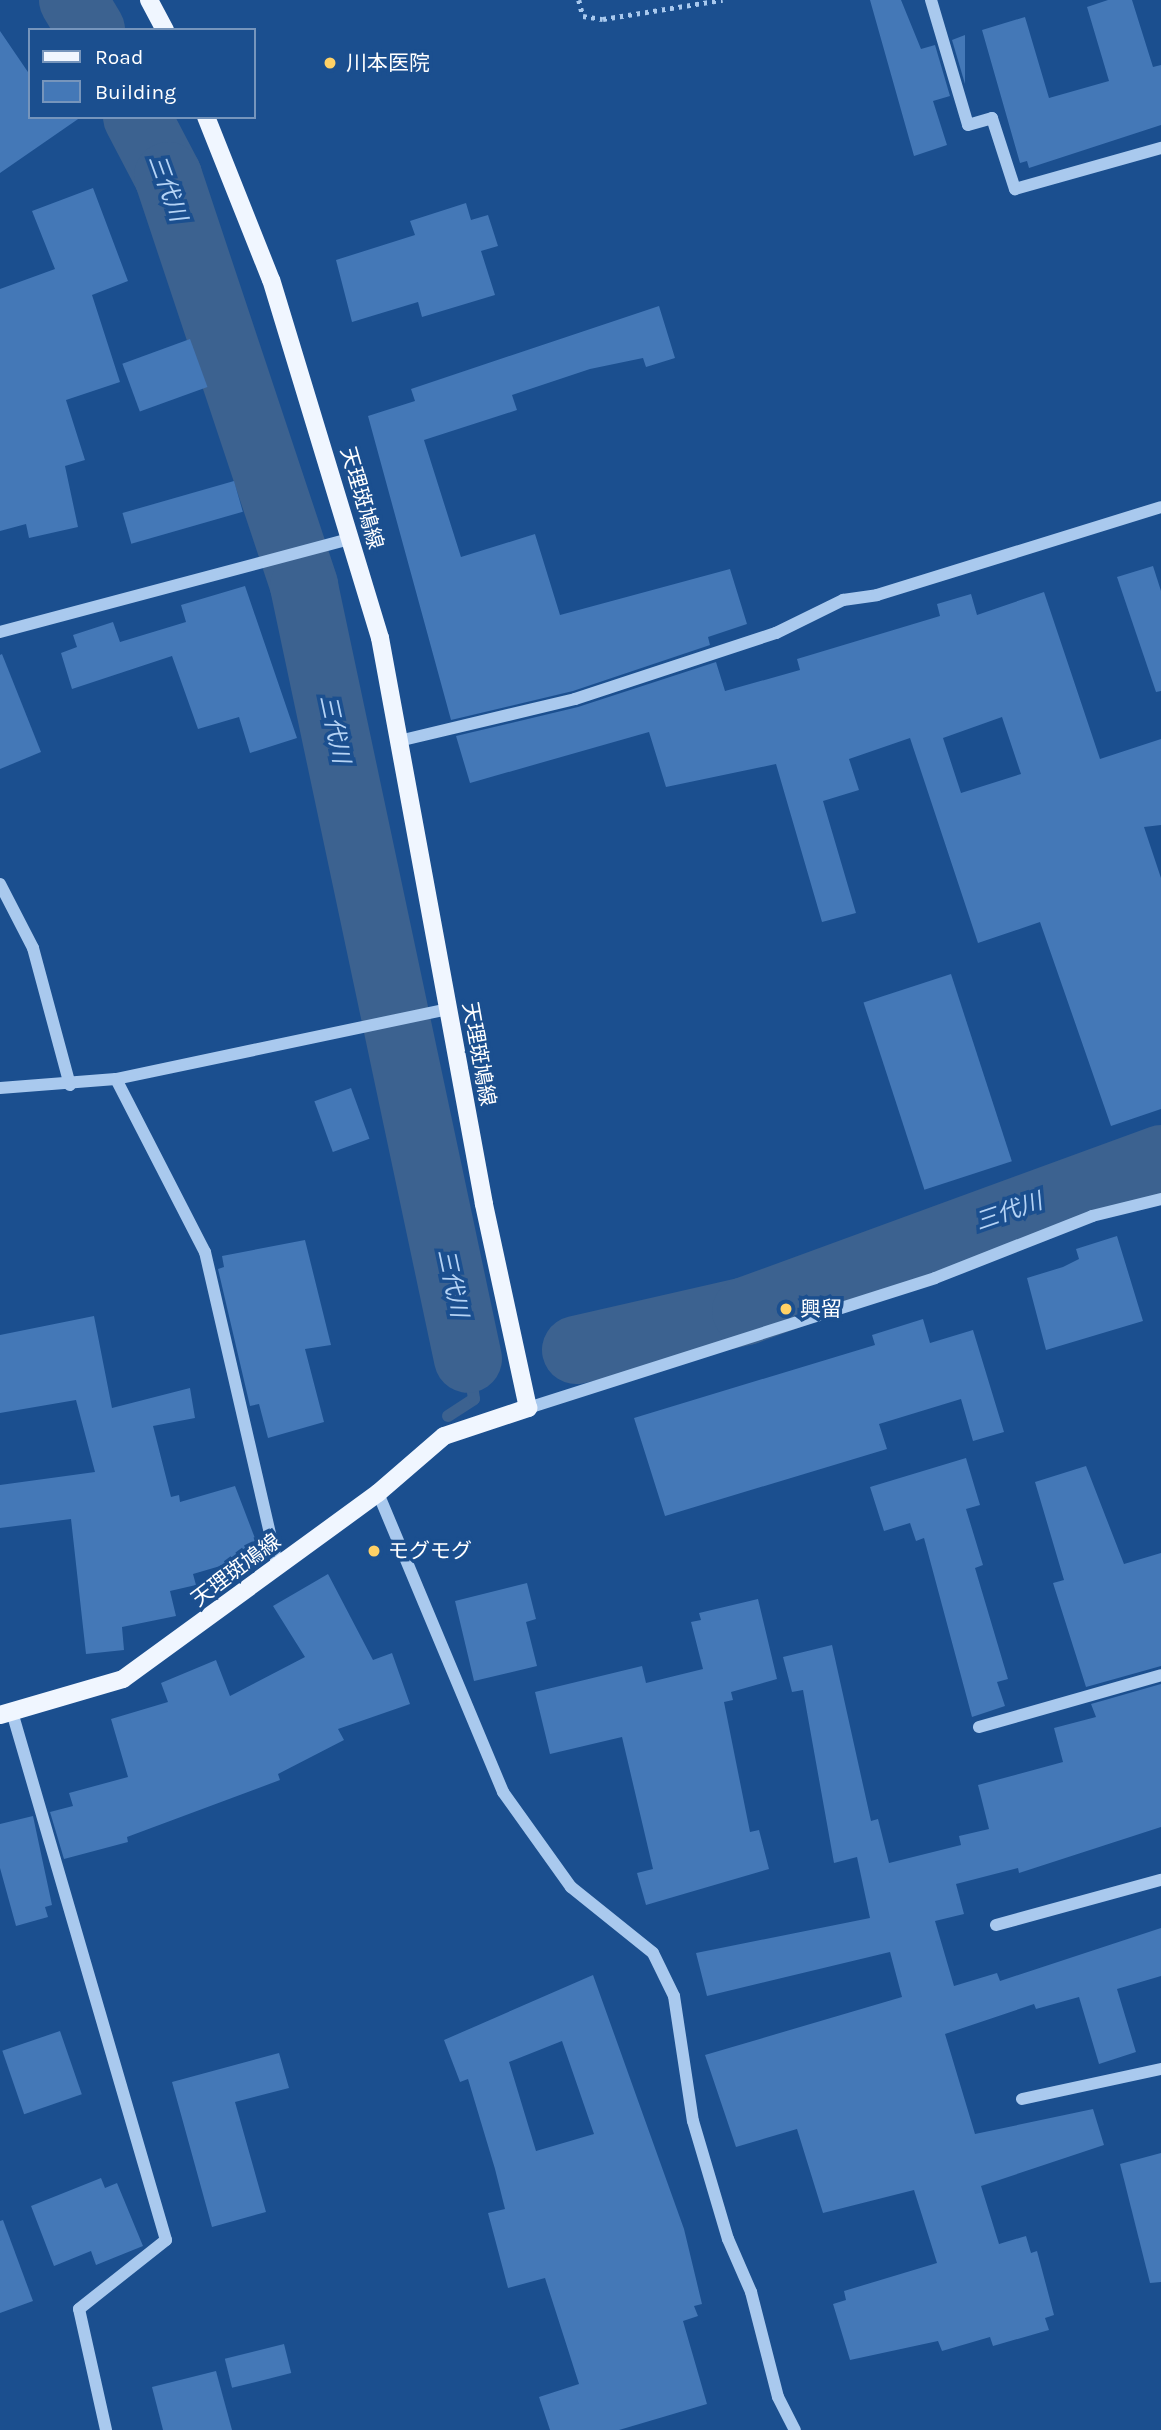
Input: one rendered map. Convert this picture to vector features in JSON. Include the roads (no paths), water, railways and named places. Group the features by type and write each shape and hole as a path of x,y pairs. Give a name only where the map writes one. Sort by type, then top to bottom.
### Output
{"main road":[{"path":"149,0 164,28"},
{"name":"天理斑鳩線","path":"6,1714 123,1679 378,1493 444,1436 528,1408 447,1009 403,740 350,539 271,280 207,119"}],"street":[{"path":"931,0 968,125 992,118 1015,189 1161,148"},
{"path":"403,740 575,699 776,634 843,600 877,595 1161,506"},
{"path":"0,632 350,539"},
{"path":"0,884 33,948 70,1085"},
{"path":"0,1088 70,1085 116,1079 447,1009"},
{"path":"116,1079 205,1252 278,1568"},
{"path":"528,1408 935,1279 1092,1216 1161,1199"},
{"path":"378,1493 503,1792 572,1887 653,1953 674,1996 693,2121 728,2239 751,2292 778,2397 795,2430"},
{"path":"979,1727 1161,1675"},
{"path":"6,1714 166,2240 79,2309 106,2430"},
{"path":"996,1925 1161,1880"},
{"path":"1022,2099 1161,2070"}],"waterway":[{"name":"三代川","path":"73,0 90,28"},
{"name":"三代川","path":"138,119 168,176 304,586 468,1359"},
{"name":"三代川","path":"576,1350 746,1311 1161,1159"},
{"path":"448,1416 474,1399 468,1359"}],"place":[{"name":"川本医院","path":"330,63"},
{"name":"興留","path":"786,1309"},
{"name":"モグモグ","path":"374,1551"}]}
